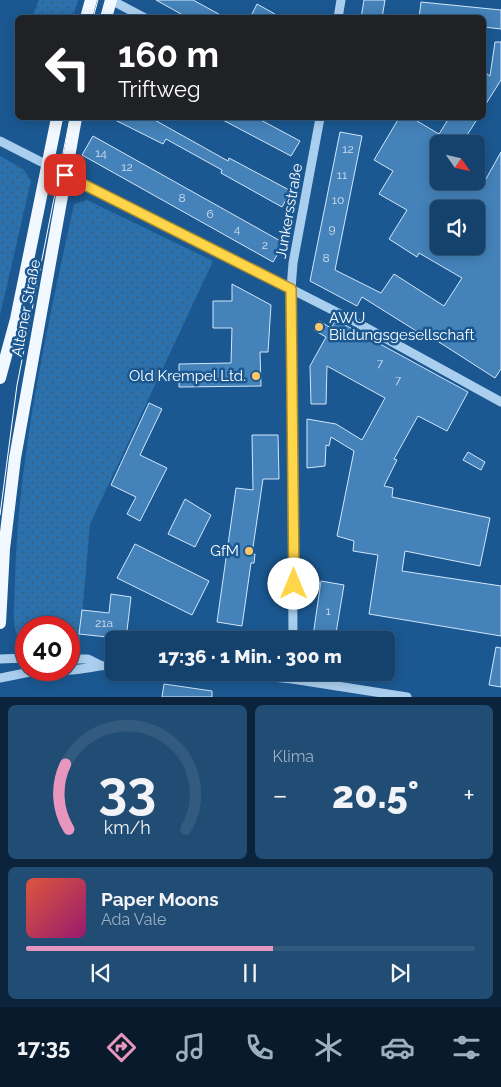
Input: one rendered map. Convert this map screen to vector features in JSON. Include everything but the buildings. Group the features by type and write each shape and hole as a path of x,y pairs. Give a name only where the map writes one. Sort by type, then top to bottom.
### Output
{"main road":[{"path":"87,15 91,0"},
{"path":"107,15 111,0"},
{"name":"Altener Straße","path":"0,378 17,311 57,120"},
{"name":"Altener Straße","path":"0,624 4,549 15,458 55,244 76,120"}],"street":[{"path":"111,0 139,15"},
{"path":"338,15 341,0"},
{"name":"Junkersstraße","path":"293,631 291,289 293,263 320,120"},
{"path":"0,141 291,289 501,402"},
{"path":"0,659 15,658"},
{"path":"80,659 88,659 100,665"},
{"path":"80,670 105,665"},
{"path":"0,678 15,675"},
{"path":"319,681 407,697"}],"shaded area":[{"path":"39,0 78,0 74,15 33,15"},
{"path":"0,156 23,169 31,181 0,315"},
{"path":"87,200 213,261 90,524 80,639 80,616 15,616 15,625 14,611 17,537 28,441 44,344 74,204"}],"tram line":[{"path":"94,15 98,0"},
{"path":"0,515 17,385 70,120"}],"place":[{"name":"AWU Bildungsgesellschaft","path":"319,327"},
{"name":"Old Krempel Ltd.","path":"256,376"},
{"name":"GfM","path":"249,551"}],"route":[{"path":"65,175 291,289 293,328 294,584"}]}
